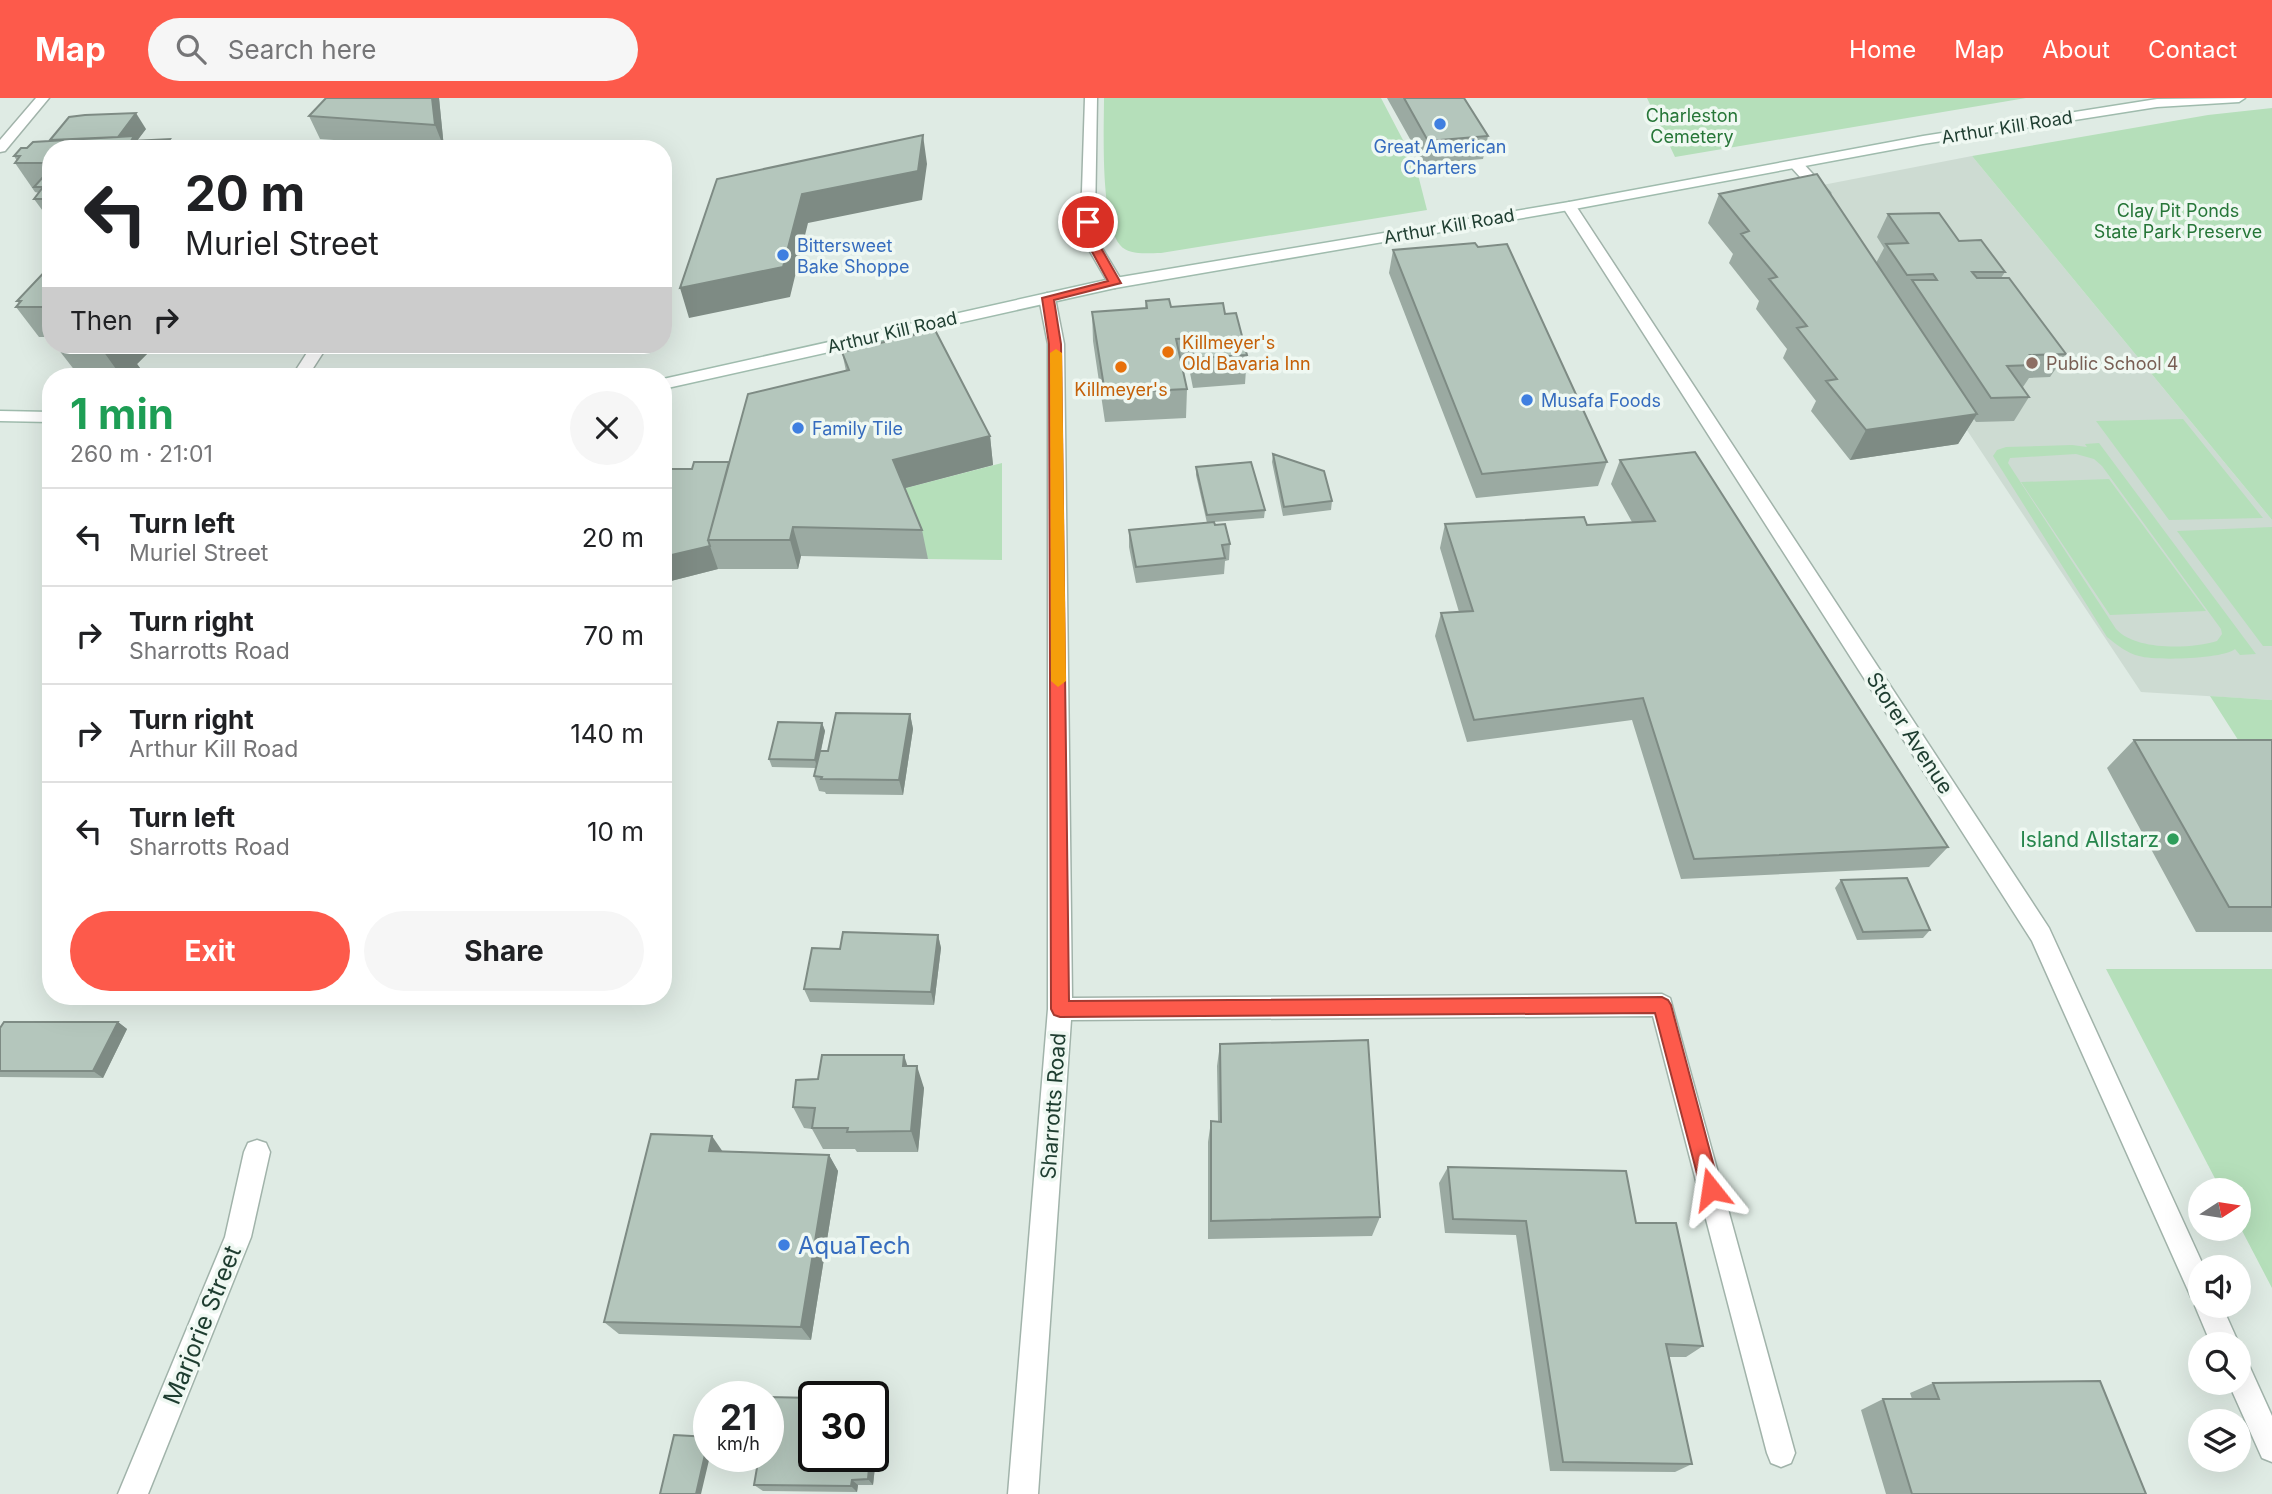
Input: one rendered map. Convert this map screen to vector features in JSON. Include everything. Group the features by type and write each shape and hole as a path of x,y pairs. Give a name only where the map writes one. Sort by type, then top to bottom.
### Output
{"street":[{"path":"0,148 43,98"},
{"path":"1091,98 1088,222 1095,248 1115,283"},
{"name":"Arthur Kill Road","path":"672,382 1115,283 1569,206 1923,140 2157,103 2239,98"},
{"path":"1796,164 1828,200 1834,211"},
{"name":"Storer Avenue","path":"1569,206 2041,935 2188,1261"},
{"name":"Sharrotts Road","path":"1023,1494 1060,1009 1055,344 1047,298"},
{"path":"0,416 42,417"},
{"path":"1060,1009 1662,1005 1781,1453"},
{"name":"Marjorie Street","path":"133,1494 238,1237 257,1152"},
{"path":"2248,1395 2272,1448"}],"shaded area":[{"name":"Public School 4","path":"1972,156 2272,520 2272,700 2141,692 1818,206 1802,189"}],"green space":[{"path":"1104,98 1381,98 1415,163 1427,210 1161,253 1128,251 1120,245 1109,216 1104,152"},
{"name":"Charleston Cemetery","path":"1647,98 2026,98 1675,157"},
{"name":"Clay Pit Ponds State Park Preserve","path":"2272,108 2272,520 1972,156 2208,115"},
{"path":"2183,419 2263,518 2169,520 2096,421"},
{"path":"2099,443 2256,654 2240,655 2235,649 2204,657 2147,658 2130,653 2107,637 1993,456 1997,450 2006,447 2087,447 2085,444","holes":["2076,454 2094,459 2102,466 2221,629 2222,634 2217,641 2179,647 2150,645 2125,636 2116,629 2008,463 2010,458"]},
{"path":"1002,463 1002,560 928,559 898,490"},
{"path":"2109,479 2206,611 2110,615 2021,482"},
{"path":"2272,527 2272,646 2263,646 2177,531"},
{"path":"2210,696 2272,700 2272,793"},
{"path":"2106,969 2272,969 2272,1288 2247,1241 2251,1241 2251,1178 2215,1178"}],"building":[{"path":"326,98 432,98 435,125 309,116"},
{"path":"1404,98 1464,98 1488,136 1428,141"},
{"path":"136,113 118,137 50,140 69,117"},
{"path":"923,135 918,171 802,194 783,267 680,288 717,179"},
{"path":"134,136 132,140 67,140"},
{"path":"42,141 42,163 15,163 20,156 14,156 21,148 27,148 33,142"},
{"path":"1817,174 1977,414 1866,430 1826,381 1837,379 1797,328 1807,326 1769,279 1777,277 1741,234 1749,231 1719,194"},
{"path":"42,178 42,187 34,187"},
{"path":"42,188 42,199 34,199"},
{"path":"1939,213 1959,241 1981,240 2005,272 1972,272 1977,278 2009,278 2066,354 2030,355 2037,365 2007,366 2029,397 1991,398 1912,280 1937,280 1933,274 1907,275 1886,244 1908,243 1888,214"},
{"path":"1475,243 1478,247 1507,244 1607,462 1482,474 1393,250"},
{"path":"42,275 42,307 16,307 21,301 17,301"},
{"path":"1169,299 1171,307 1223,303 1225,314 1236,313 1247,355 1194,358 1190,338 1176,339 1187,389 1105,393 1092,312 1147,308 1146,301"},
{"path":"935,330 990,436 893,460 922,530 793,527 790,540 708,540 748,394 849,370 842,352"},
{"path":"1695,452 1948,847 1694,859 1643,698 1474,720 1441,613 1473,611 1445,524 1584,517 1587,525 1655,521 1620,460"},
{"path":"1273,454 1324,471 1332,501 1284,507"},
{"path":"694,462 729,462 708,540 710,546 672,555 672,469 692,469"},
{"path":"1251,462 1265,510 1207,515 1196,467"},
{"path":"1214,522 1215,525 1225,524 1230,544 1222,545 1225,558 1136,567 1129,530"},
{"path":"836,713 910,714 899,780 821,779 822,777 814,776 820,751 828,751"},
{"path":"778,722 822,723 815,760 769,759"},
{"path":"2134,740 2272,740 2272,907 2229,907"},
{"path":"1907,878 1930,930 1863,932 1841,880"},
{"path":"843,932 938,935 931,992 804,989 812,948 840,949"},
{"path":"4,1022 118,1022 93,1071 0,1071 0,1028"},
{"path":"1368,1040 1380,1217 1211,1221 1211,1121 1221,1122 1220,1044"},
{"path":"822,1055 904,1055 903,1066 917,1066 911,1131 847,1132 848,1128 812,1128 815,1108 793,1107 796,1080 818,1079"},
{"path":"651,1134 712,1136 709,1151 829,1155 801,1327 604,1322"},
{"path":"1448,1167 1626,1171 1636,1223 1676,1223 1703,1346 1666,1344 1692,1464 1563,1462 1526,1221 1453,1219"},
{"path":"2100,1381 2146,1494 1912,1494 1883,1399 1939,1399 1933,1383"},
{"path":"784,1397 798,1398 798,1472 869,1472 868,1479 852,1480 851,1486 754,1485 756,1472 784,1472"},
{"path":"674,1435 693,1436 693,1472 701,1472 696,1494 660,1494"}],"slow traffic":[{"path":"1056,353 1058,681"}],"place":[{"name":"Great American Charters","path":"1440,124"},
{"name":"Bittersweet Bake Shoppe","path":"783,255"},
{"name":"Killmeyer's Old Bavaria Inn","path":"1168,352"},
{"name":"Public School 4","path":"2032,363"},
{"name":"Killmeyer's","path":"1121,367"},
{"name":"Musafa Foods","path":"1527,400"},
{"name":"Family Tile","path":"798,428"},
{"name":"Island Allstarz","path":"2173,839"},
{"name":"AquaTech","path":"784,1245"}],"route":[{"path":"1088,222 1095,248 1115,283 1047,298 1055,344 1060,1009 1662,1005 1711,1189"}]}
